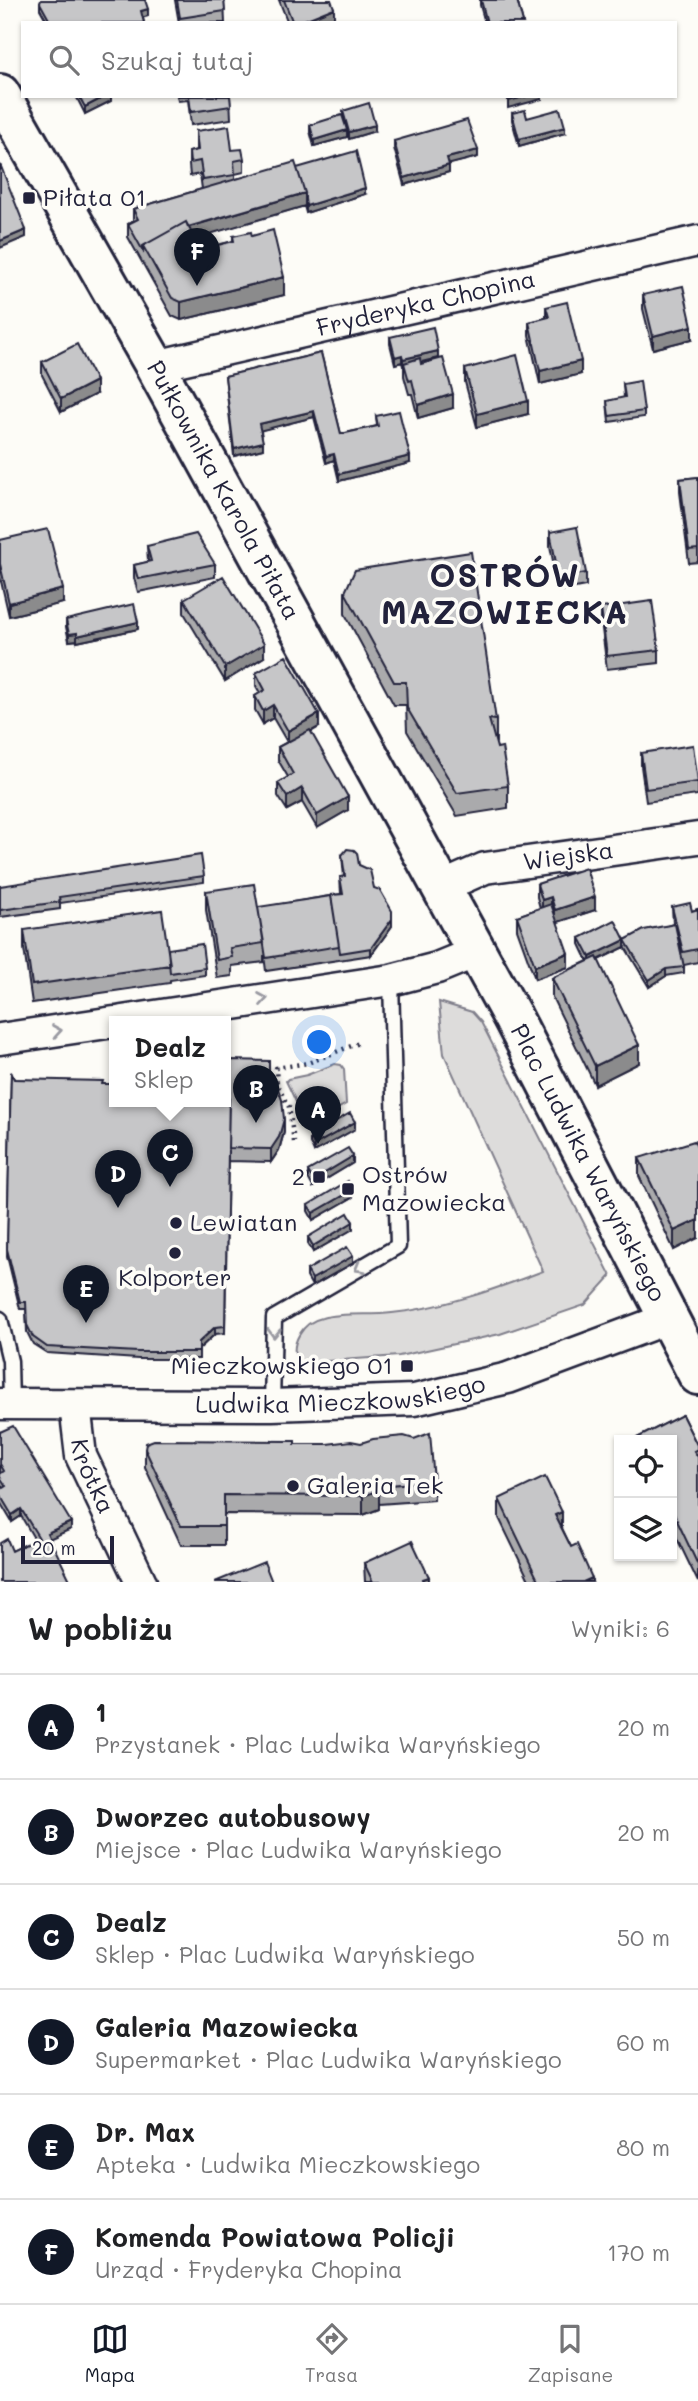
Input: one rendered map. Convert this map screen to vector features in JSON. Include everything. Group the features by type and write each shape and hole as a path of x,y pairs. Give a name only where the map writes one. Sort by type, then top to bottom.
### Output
{"street":[{"name":"Pułkownika Karola Piłata","path":"0,94 155,366 442,887"},
{"name":"Fryderyka Chopina","path":"155,366 698,241"},
{"name":"Wiejska","path":"442,887 485,868 698,838"},
{"name":"Plac Ludwika Waryńskiego","path":"442,887 698,1375"},
{"path":"155,1016 391,980 437,968 476,952"},
{"path":"0,1040 109,1023"},
{"name":"Ludwika Mieczkowskiego","path":"5,1404 272,1405 414,1400 508,1378 668,1318"},
{"name":"Krótka","path":"75,1405 81,1456 141,1582"}],"lane":[{"path":"272,1405 274,1318 398,1246 391,980"},
{"path":"0,1319 10,1361 5,1404"}],"path":[{"path":"293,1142 289,1107 277,1085 276,1068 309,1063 359,1043"}],"shaded area":[{"path":"439,1002 472,1012 481,1022 611,1276 585,1305 500,1334 399,1356 298,1363 295,1356 296,1341 303,1329 315,1320 339,1315 384,1314 430,1307 488,1291 543,1271 444,1054"},
{"path":"335,1064 344,1069 346,1104 306,1127 301,1127 296,1102 286,1081"}],"building":[{"path":"41,0 145,0 148,9 141,11 144,21 50,21"},
{"path":"177,0 224,0 225,11 180,18"},
{"path":"284,0 331,0 334,8 302,21 292,21"},
{"path":"481,0 517,0 522,21 486,21"},
{"path":"80,98 102,98 85,107"},
{"path":"189,98 230,98 231,106 191,112"},
{"path":"369,103 375,125 349,132 343,111"},
{"path":"560,109 565,127 519,139 512,113 525,110 527,118"},
{"path":"342,115 347,130 314,140 310,125"},
{"path":"467,120 478,150 447,158 449,165 404,178 394,141"},
{"path":"229,126 232,150 242,149 244,159 234,161 235,175 203,180 200,161 190,163 189,152 198,150 196,131"},
{"path":"356,151 365,188 306,206 297,168"},
{"path":"295,162 305,193 188,227 186,222 143,246 143,251 128,224 138,219 133,209"},
{"path":"0,164 26,230 0,241"},
{"path":"186,222 198,245 206,248 234,241 233,236 251,232 252,236 273,230 284,277 181,302 172,298 143,246"},
{"path":"683,286 692,326 653,336 643,295"},
{"path":"567,302 581,361 540,371 529,322 549,317 546,307"},
{"path":"433,327 438,351 403,359 402,355 395,357 390,337"},
{"path":"77,344 96,381 61,399 42,362"},
{"path":"321,353 341,434 378,426 376,416 399,411 410,456 339,474 334,454 326,456 314,411 259,424 263,442 234,449 225,376"},
{"path":"517,355 528,401 477,414 465,369"},
{"path":"420,358 421,364 443,358 453,394 418,405 412,380 409,381 404,363"},
{"path":"640,381 644,411 609,416 607,401 625,397 623,384"},
{"path":"698,477 698,549 689,550 680,479"},
{"path":"577,527 586,573 559,578 550,532"},
{"path":"48,529 63,589 9,603 0,564 0,540"},
{"path":"196,534 215,564 138,579 134,565 151,561 147,546"},
{"path":"471,552 496,720 489,719 497,748 502,747 508,786 457,793 407,708 406,682 394,682 345,592 355,570"},
{"path":"223,576 264,644 225,667 184,599"},
{"path":"652,601 659,650 607,656 601,608"},
{"path":"134,604 138,622 77,636 77,633 69,634 66,620"},
{"path":"286,656 319,714 288,731 273,705 263,711 255,696 265,690 256,673"},
{"path":"310,730 348,797 317,815 302,788 287,797 278,783 293,774 278,747"},
{"path":"693,745 698,782 646,789 641,753"},
{"path":"347,849 354,850 359,865 370,870 374,888 380,890 392,911 392,919 371,948 340,953 331,895 343,894 340,877 345,876 342,855"},
{"path":"201,855 204,876 59,897 60,902 0,910 0,886"},
{"path":"586,868 595,897 555,910 551,897 542,900 537,884"},
{"path":"254,884 264,943 230,948 232,957 217,960 206,891"},
{"path":"331,896 339,946 266,958 258,907"},
{"path":"690,903 692,911 698,909 698,949 683,952 672,907"},
{"path":"551,904 568,953 535,966 517,916"},
{"path":"162,910 170,965 32,985 24,930"},
{"path":"615,920 625,940 590,957 580,938"},
{"path":"675,924 684,967 666,969 649,980 625,940 644,930"},
{"path":"202,944 205,968 170,973 168,949"},
{"path":"597,957 639,1045 595,1066 552,978"},
{"path":"231,1060 269,1061 269,1074 276,1083 282,1100 284,1119 279,1137 271,1149 228,1148"},
{"path":"11,1072 14,1079 103,1081 102,1084 109,1084 109,1107 229,1107 225,1326 215,1327 199,1342 199,1352 47,1347 33,1337 27,1325 26,1302 20,1302 7,1249"},
{"path":"350,1113 355,1122 314,1145 310,1136"},
{"path":"694,1141 698,1149 698,1220 674,1231 639,1158"},
{"path":"348,1148 353,1156 313,1180 308,1171"},
{"path":"348,1181 353,1190 313,1213 308,1205"},
{"path":"348,1213 353,1222 313,1246 308,1237"},
{"path":"347,1247 353,1256 312,1279 307,1270"},
{"path":"682,1415 698,1447 694,1451 698,1457 698,1565 677,1521 677,1435 643,1435"},
{"path":"13,1426 71,1522 47,1533 71,1582 0,1582 0,1543 7,1539 12,1551 39,1538 21,1509 12,1515 0,1495 0,1490 6,1486 0,1477 4,1471 0,1464 0,1432"},
{"name":"Galeria Tek","path":"430,1433 434,1481 379,1486 379,1490 363,1496 224,1495 224,1526 181,1526 145,1449 146,1443 154,1440 295,1441 295,1444 327,1444 351,1441 361,1443 404,1436 414,1439"},
{"path":"545,1477 562,1512 555,1515 571,1547 577,1544 592,1578 583,1582 539,1582 499,1499"},
{"path":"412,1541 429,1577 423,1579 424,1582 373,1582 364,1563"},
{"path":"264,1562 272,1582 215,1582"}],"place":[{"name":"Piłata 01","path":"29,198"},
{"name":"Komenda Powiatowa Policji","path":"197,286"},
{"name":"Dworzec autobusowy","path":"256,1123"},
{"name":"1","path":"318,1144"},
{"name":"2","path":"319,1177"},
{"name":"Dealz","path":"170,1187"},
{"name":"Ostrów Mazowiecka","path":"348,1189"},
{"name":"Galeria Mazowiecka","path":"118,1208"},
{"name":"Lewiatan","path":"176,1223"},
{"name":"Kolporter","path":"175,1253"},
{"name":"Dr. Max","path":"86,1323"},
{"name":"Mieczkowskiego 01","path":"407,1366"},
{"name":"Galeria Tek","path":"293,1486"}],"district":[{"name":"OSTRÓW MAZOWIECKA","path":"505,594"}]}
